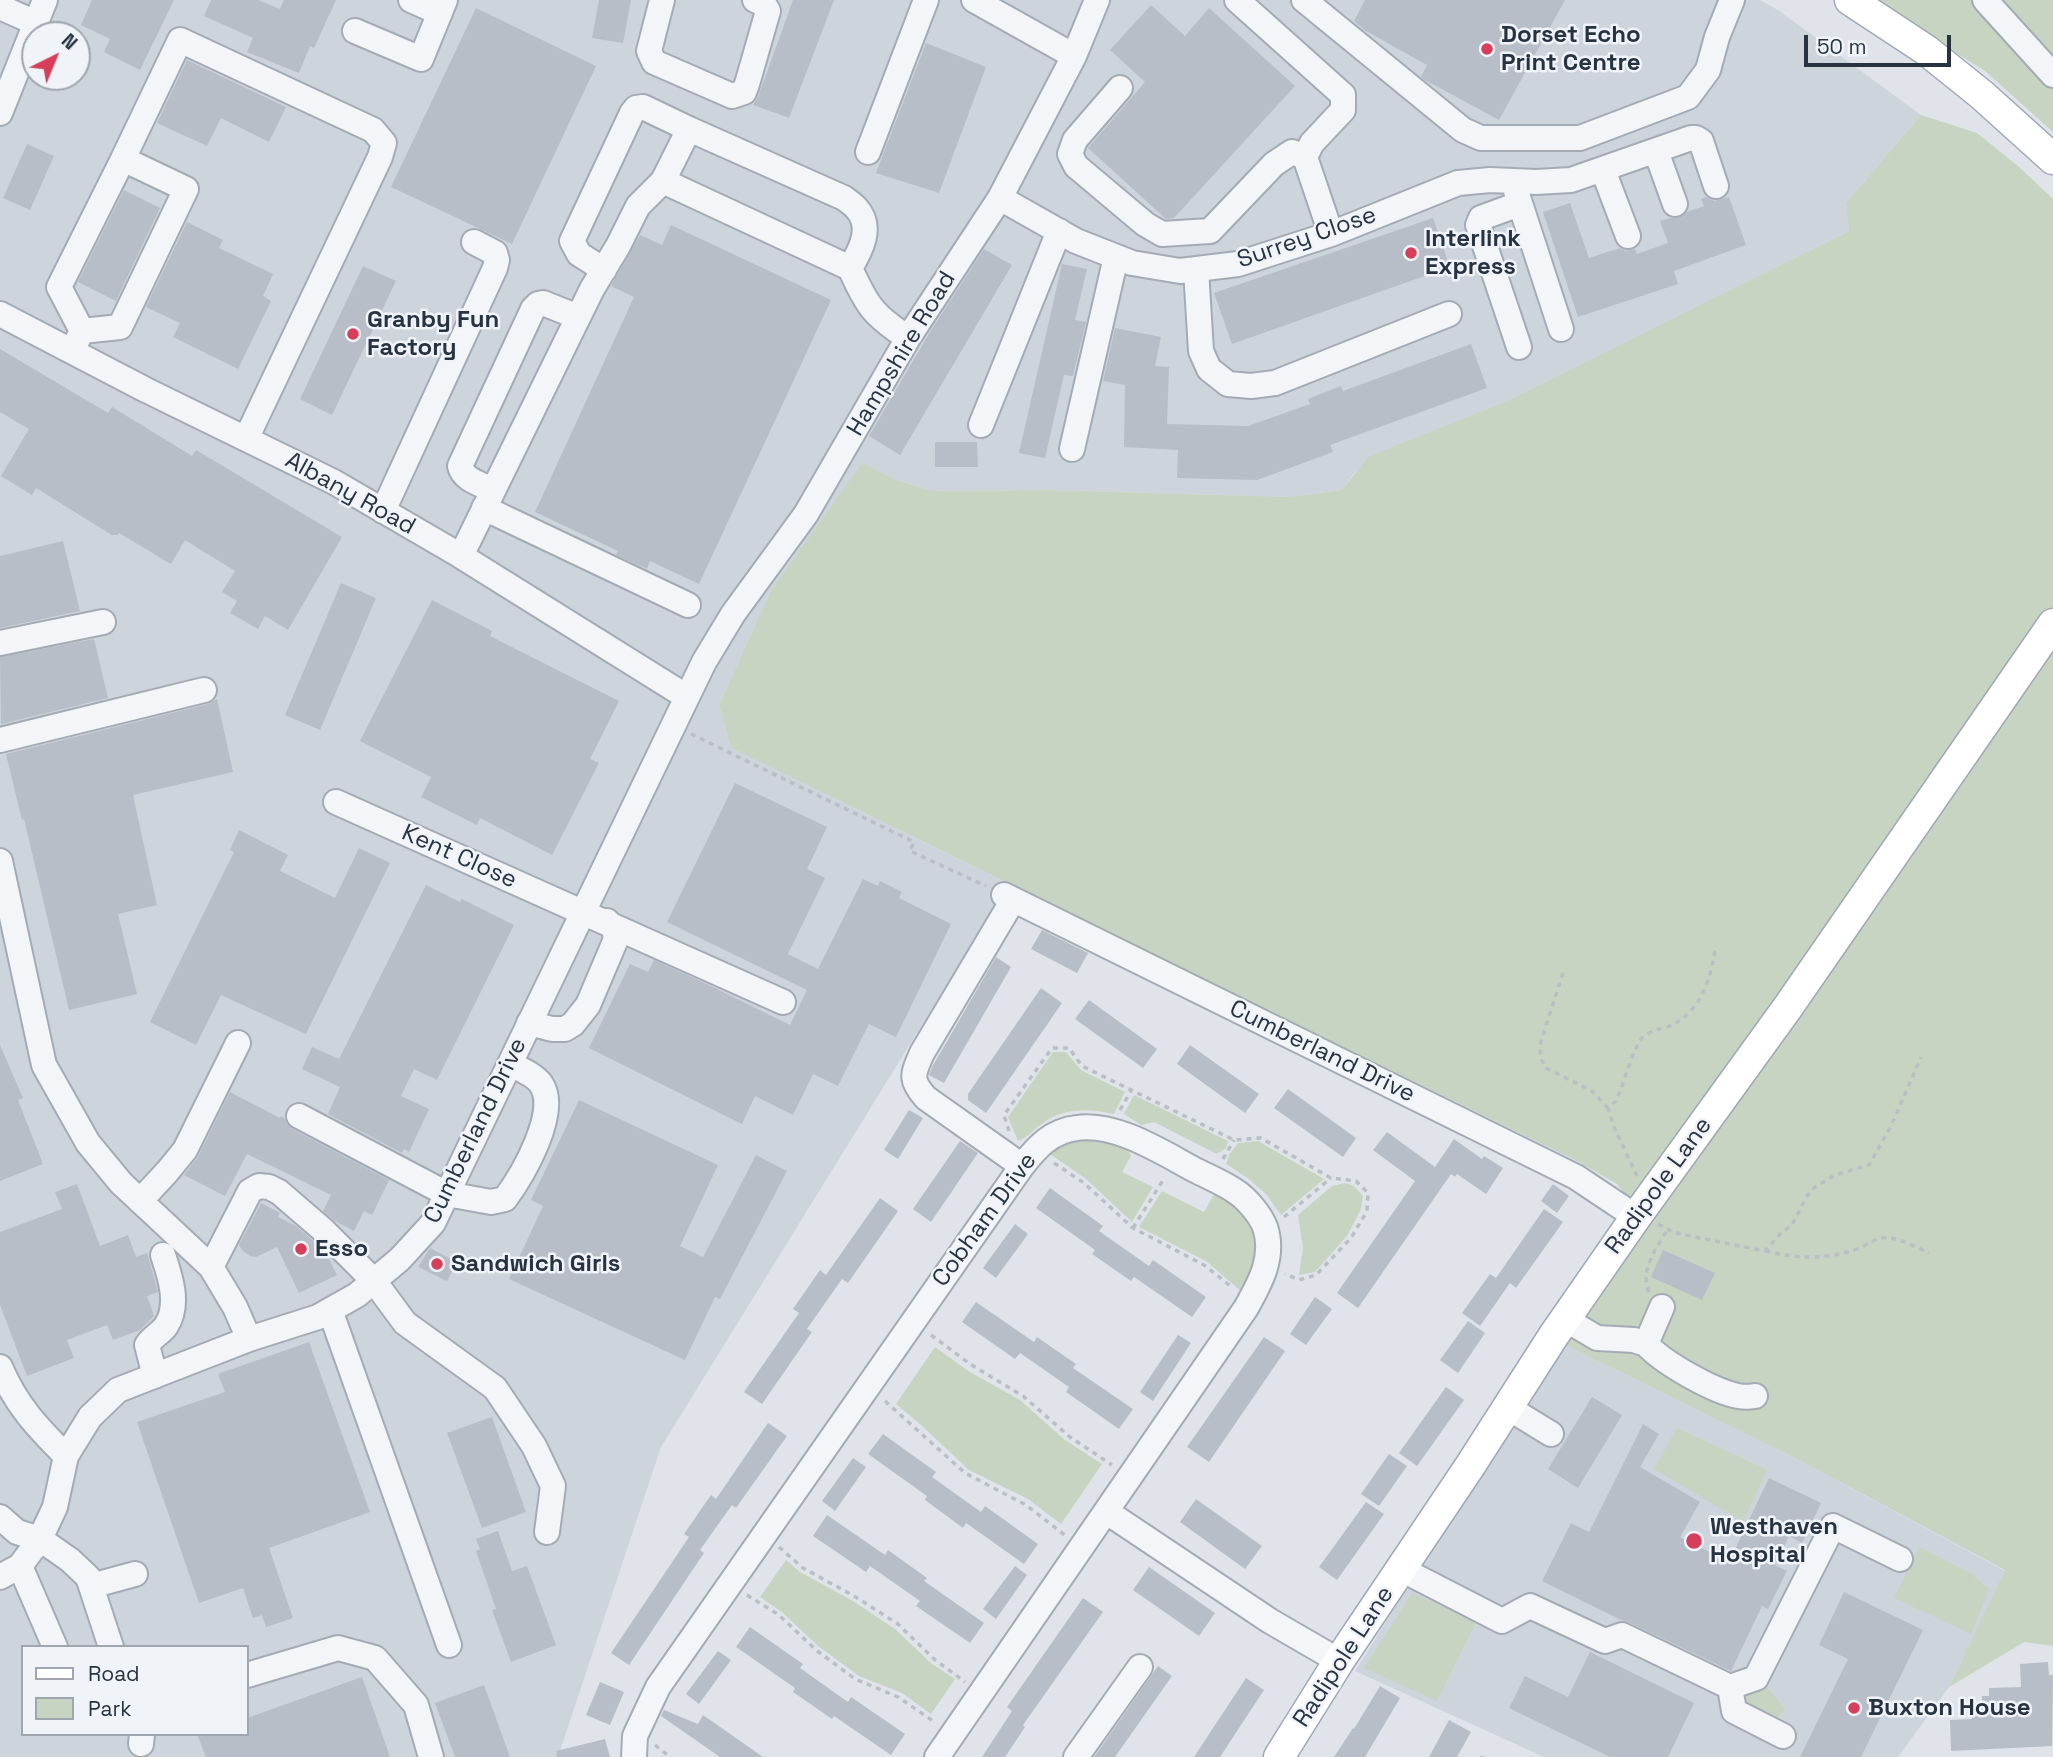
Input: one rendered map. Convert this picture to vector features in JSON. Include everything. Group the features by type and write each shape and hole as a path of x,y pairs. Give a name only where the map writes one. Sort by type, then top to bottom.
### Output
{"main road":[{"path":"1850,0 1926,50 1982,95 2053,159"},
{"name":"Radipole Lane","path":"1279,1757 1339,1661 1565,1319 1643,1206 1788,1007 2053,624"}],"street":[{"path":"37,21 45,0"},
{"path":"355,31 421,58 443,6 411,0"},
{"path":"662,0 649,51 654,62 732,96 744,92 768,11 764,4 755,0"},
{"path":"868,152 926,0"},
{"path":"974,0 1074,56"},
{"name":"Hampshire Road","path":"687,696 733,614 806,514 908,338 1000,198 1074,56 1097,0"},
{"path":"1237,0 1343,95 1343,110 1312,143 1305,157 1331,234"},
{"path":"1304,0 1463,130 1481,138 1580,138 1688,97 1708,70 1717,37 1732,0"},
{"path":"1985,0 2053,75"},
{"path":"0,7 32,21"},
{"path":"123,159 186,189 120,327 77,341 59,288 180,40 373,130 384,143 380,157 246,439"},
{"path":"1,106 21,59"},
{"path":"1120,88 1075,140 1070,154 1076,166 1162,234 1210,231 1274,164 1292,152 1305,157"},
{"path":"604,270 579,254 572,241 632,113 636,108 643,107 844,198 858,209 864,223 864,239 850,268"},
{"path":"461,556 592,289 638,206 663,181 689,129"},
{"name":"Surrey Close","path":"1000,198 1076,241 1132,263 1180,271 1238,264 1331,234 1458,183 1571,180 1696,138 1701,141 1716,186"},
{"path":"1656,151 1675,204"},
{"path":"1603,170 1628,236"},
{"path":"1513,180 1561,329"},
{"path":"663,181 850,268 873,311 908,338"},
{"path":"1519,204 1481,218 1478,225 1519,347"},
{"path":"981,425 1059,231"},
{"path":"383,511 495,268 495,253 474,242"},
{"path":"1072,449 1116,257"},
{"path":"1196,269 1201,351 1209,369 1228,384 1251,386 1275,383 1449,314"},
{"path":"578,317 543,303 533,309 460,466 461,471 489,499 688,605"},
{"name":"Albany Road","path":"0,314 77,341 246,439 334,482 461,556 687,696"},
{"path":"0,643 103,622"},
{"path":"0,740 204,690"},
{"name":"Cumberland Drive","path":"10,1571 40,1539 55,1507 66,1456 90,1417 118,1391 249,1339 318,1317 357,1295 400,1259 433,1223 687,696"},
{"name":"Kent Close","path":"336,802 783,1002"},
{"path":"0,861 44,1065 88,1143 121,1183 211,1267 235,1307 249,1339"},
{"path":"1008,897 913,1074 915,1086 926,1098 1028,1158"},
{"name":"Cumberland Drive","path":"1008,897 1576,1177 1643,1206"},
{"path":"529,1023 552,1029 565,1029 583,1013 589,1005 616,939 614,929 607,922"},
{"path":"140,1201 185,1150 238,1043"},
{"path":"299,1116 447,1194 491,1202 505,1199 521,1175 544,1124 547,1098 541,1083 510,1064"},
{"name":"Cobham Drive","path":"634,1757 635,1736 658,1687 867,1386 1041,1143 1058,1132 1079,1127 1104,1129 1131,1138 1236,1191 1253,1208 1266,1232"},
{"path":"211,1267 250,1191 260,1186 279,1192 374,1281 405,1323 495,1388 534,1446 553,1486 547,1532"},
{"path":"937,1757 1249,1302 1261,1280 1269,1251 1266,1232"},
{"path":"155,1376 147,1345 170,1320 172,1307 173,1283 163,1255"},
{"path":"1646,1344 1662,1307"},
{"path":"330,1310 449,1645"},
{"path":"1565,1319 1597,1338 1634,1340 1646,1344 1662,1359 1721,1390 1738,1396 1755,1395"},
{"path":"0,1367 8,1386 33,1424 66,1456"},
{"path":"1507,1407 1551,1434"},
{"path":"1107,1512 1270,1621 1339,1661"},
{"path":"0,1517 17,1532 40,1539 70,1560 88,1577 110,1645"},
{"path":"1401,1569 1502,1621 1530,1606 1605,1641 1622,1635 1730,1687 1755,1678 1833,1526 1900,1559"},
{"path":"10,1571 54,1645"},
{"path":"91,1586 135,1574"},
{"path":"248,1675 338,1648 374,1658 416,1705 431,1757"},
{"path":"1076,1757 1140,1667"},
{"path":"1730,1687 1734,1711 1783,1736"}],"path":[{"path":"673,726 914,842 910,851 1008,897"},
{"path":"1608,1108 1616,1101 1639,1042 1648,1034 1678,1021 1698,1001 1707,985 1715,951"},
{"path":"1563,972 1541,1041 1540,1057 1546,1068 1592,1091 1608,1108 1632,1167 1643,1206 1658,1204 1648,1218 1668,1229 1710,1241 1802,1258 1847,1252 1882,1238 1899,1241 1928,1253"},
{"path":"1765,1251 1792,1225 1814,1188 1835,1175 1869,1165 1891,1126 1921,1057"},
{"path":"1028,1158 1084,1182 1133,1228 1204,1265 1249,1302"},
{"path":"1133,1228 1176,1160"},
{"path":"1266,1232 1331,1178"},
{"path":"1662,1307 1646,1286 1646,1277 1654,1253 1668,1229"},
{"path":"913,1321 970,1364 1023,1396 1070,1437 1130,1477"},
{"path":"867,1386 965,1473 1026,1504 1082,1548"},
{"path":"764,1535 803,1568 898,1624 934,1660 981,1693"},
{"path":"730,1584 779,1615 816,1650 855,1679 898,1696 952,1735"}],"shaded area":[{"path":"0,0 1760,0 1778,10 1921,115 1846,203 1849,231 1504,402 1384,451 1355,472 1342,490 1290,497 1047,490 932,491 896,480 862,464 771,590 719,705 731,748 1009,884 661,1447 558,1757 0,1757"},
{"name":"Westhaven Hospital","path":"1561,1343 1797,1459 2005,1571 1949,1687 1898,1757 1544,1757 1355,1671"}],"green space":[{"path":"1872,0 2053,0 2053,132 1985,71"},
{"path":"1921,115 1977,133 2053,199 2053,1646 2024,1642 1949,1687 2005,1570 1797,1459 1561,1343 1647,1222 1617,1184 1579,1162 731,748 719,705 771,590 862,463 896,480 932,491 1047,490 1290,497 1342,490 1368,457 1504,402 1849,231 1846,203"},
{"path":"1053,1052 1066,1052 1081,1070 1125,1092 1114,1114 1085,1110 1066,1112 1049,1119 1018,1141 1008,1117"},
{"path":"1134,1095 1228,1141 1226,1148 1217,1154 1154,1122 1141,1125 1124,1114"},
{"path":"1093,1136 1128,1148 1131,1156 1122,1172 1153,1187 1132,1222 1085,1178 1050,1154 1058,1145"},
{"path":"1258,1141 1324,1179 1281,1215 1266,1194 1226,1164 1238,1143"},
{"path":"1345,1183 1354,1186 1363,1196 1361,1209 1347,1236 1315,1272 1299,1275 1303,1248 1298,1215 1332,1186"},
{"path":"1217,1189 1252,1220 1260,1248 1243,1293 1206,1261 1139,1227 1162,1191 1204,1212"},
{"path":"935,1347 970,1372 1020,1400 1065,1440 1102,1464 1061,1524 1028,1499 969,1470 896,1404"},
{"path":"1677,1428 1767,1470 1743,1522 1654,1469"},
{"path":"1919,1547 1970,1573 1989,1589 1971,1634 1894,1598"},
{"path":"786,1560 800,1572 853,1601 895,1629 931,1663 955,1679 931,1714 902,1693 859,1676 818,1646 783,1613 760,1597"},
{"path":"1412,1593 1476,1622 1437,1701 1364,1668"},
{"path":"1765,1684 1785,1710 1777,1717 1769,1716 1743,1703 1741,1695"}],"building":[{"path":"92,0 174,0 140,70 104,52 110,39 91,30 91,21 83,21"},
{"path":"211,0 258,0 280,9 284,0 336,0 314,48 310,46 299,73 247,52 253,38 204,16"},
{"path":"599,0 631,0 623,43 592,38"},
{"path":"793,0 834,0 789,118 753,105"},
{"name":"Dorset Echo Print Centre","path":"1365,0 1565,0 1499,120 1425,80 1421,77 1427,65 1366,31 1354,21"},
{"path":"1151,5 1185,36 1209,8 1295,86 1174,218 1166,219 1088,148 1145,82 1110,50"},
{"path":"476,8 596,66 512,244 391,187"},
{"path":"926,43 986,67 939,193 876,173"},
{"path":"187,60 286,107 269,142 221,118 207,146 157,123"},
{"path":"27,144 54,156 30,210 3,198"},
{"path":"124,190 160,208 116,301 78,282"},
{"path":"1706,197 1714,201 1729,197 1746,245 1674,271 1678,284 1578,317 1543,212 1570,203 1589,258 1620,248 1626,251 1635,249 1637,254 1668,243 1660,221 1679,218 1704,206 1701,199"},
{"path":"1433,218 1450,267 1232,344 1214,293"},
{"path":"187,222 223,240 219,248 273,274 263,296 271,301 238,369 173,337 180,323 146,307"},
{"path":"671,225 831,300 699,584 650,561 647,569 616,555 618,551 535,512 634,297 611,286 640,235 662,245"},
{"path":"984,249 1012,265 900,455 869,436 930,332"},
{"path":"1062,264 1087,269 1075,320 1086,322 1073,376 1064,375 1045,458 1019,453"},
{"path":"363,266 396,281 332,415 300,399"},
{"path":"1115,328 1161,337 1155,366 1169,367 1167,424 1248,426 1310,404 1308,399 1341,386 1343,391 1471,344 1487,388 1330,445 1333,452 1257,480 1177,478 1178,450 1124,447 1125,385 1103,381"},
{"path":"0,349 108,413 112,407 192,456 196,450 342,537 288,630 265,616 258,629 230,613 237,601 222,592 235,571 185,540 171,564 119,533 112,535 36,488 32,495 1,476 29,429 0,412"},
{"path":"935,442 977,442 978,467 935,467"},
{"path":"63,541 80,611 0,628 0,556"},
{"path":"341,583 376,598 320,730 285,715"},
{"path":"432,600 492,631 490,636 619,701 590,759 599,763 552,855 480,818 477,825 421,797 431,777 360,741"},
{"path":"94,639 108,698 1,724 0,657"},
{"path":"217,699 233,772 133,795 157,905 118,914 137,994 69,1010 6,754 208,704"},
{"path":"735,783 827,827 807,869 825,878 788,954 818,969 863,879 878,886 880,881 902,892 899,898 951,924 896,1037 869,1024 838,1086 813,1074 793,1115 755,1096 742,1124 589,1048 630,964 648,972 654,960 790,1025 807,990 667,922"},
{"path":"239,830 288,855 280,871 335,898 359,848 390,863 306,1034 221,995 196,1045 150,1022 234,852 230,850"},
{"path":"426,885 460,902 462,899 514,925 437,1080 414,1069 401,1096 429,1109 409,1152 404,1149 402,1153 328,1114 340,1087 302,1069 312,1047 339,1059"},
{"path":"1042,930 1088,953 1077,973 1031,949"},
{"path":"996,957 1011,967 944,1083 929,1075 932,1067"},
{"path":"1041,988 1062,1003 986,1113 968,1100 968,1094"},
{"path":"1089,1000 1157,1049 1143,1068 1075,1019"},
{"path":"0,1045 23,1098 18,1100 43,1164 0,1181"},
{"path":"1190,1045 1259,1094 1245,1113 1177,1064"},
{"path":"1288,1089 1356,1138 1343,1157 1274,1108"},
{"path":"230,1092 280,1118 281,1116 292,1129 389,1180 372,1215 364,1211 354,1231 323,1211 331,1195 247,1154 225,1196 184,1175 198,1157"},
{"path":"579,1100 718,1165 680,1246 703,1257 756,1155 787,1171 720,1299 715,1297 685,1360 509,1279 543,1206 531,1200"},
{"path":"909,1110 923,1118 898,1159 884,1150"},
{"path":"1387,1132 1435,1167 1454,1139 1482,1159 1484,1156 1503,1168 1486,1194 1457,1174 1455,1177 1451,1174 1358,1308 1337,1293 1415,1181 1373,1150"},
{"path":"960,1141 978,1153 931,1222 913,1209"},
{"path":"77,1184 100,1246 128,1235 136,1257 147,1253 158,1292 147,1296 154,1316 140,1330 113,1340 107,1325 67,1340 74,1358 27,1376 0,1305 0,1232 62,1209 55,1192"},
{"path":"1553,1184 1569,1196 1557,1213 1541,1201"},
{"path":"1050,1188 1103,1226 1099,1231 1149,1266 1153,1260 1206,1297 1192,1317 1134,1277 1131,1281 1092,1254 1095,1250 1036,1208"},
{"path":"880,1198 898,1211 848,1283 842,1279 807,1329 812,1332 762,1404 744,1392 799,1313 793,1309 820,1270 826,1275"},
{"name":"Esso","path":"261,1203 280,1213 278,1217 296,1226 312,1240 327,1255 337,1275 299,1293 277,1247 256,1257 243,1251 239,1245"},
{"path":"1544,1209 1563,1222 1516,1288 1510,1283 1480,1326 1462,1313 1490,1274 1496,1278"},
{"path":"1015,1224 1028,1234 996,1278 983,1268"},
{"name":"Sandwich Girls","path":"430,1248 457,1262 447,1281 418,1267"},
{"path":"1663,1250 1715,1273 1702,1300 1651,1277"},
{"path":"1315,1297 1332,1309 1306,1345 1290,1334"},
{"path":"976,1302 1034,1342 1037,1337 1076,1364 1073,1368 1133,1409 1119,1429 1066,1392 1069,1387 1020,1353 1015,1359 962,1322"},
{"path":"1468,1321 1485,1333 1458,1373 1440,1360"},
{"path":"1178,1335 1191,1343 1153,1401 1140,1392"},
{"path":"1264,1337 1285,1351 1209,1462 1187,1447"},
{"path":"309,1342 370,1512 269,1548 293,1618 266,1627 262,1615 253,1618 243,1588 199,1603 137,1422 225,1392 218,1374"},
{"path":"1446,1387 1464,1400 1417,1466 1399,1453"},
{"path":"1592,1397 1622,1415 1578,1488 1548,1469"},
{"path":"492,1417 526,1512 482,1528 447,1433"},
{"path":"768,1423 787,1436 736,1508 732,1505 700,1550 704,1553 629,1665 611,1653 689,1537 684,1534 711,1495 716,1499"},
{"path":"1643,1424 1659,1434 1640,1467 1700,1502 1680,1537 1729,1562 1769,1478 1821,1503 1802,1543 1789,1536 1775,1565 1787,1571 1768,1609 1762,1606 1731,1671 1542,1581 1571,1523 1589,1532"},
{"path":"883,1434 936,1472 932,1477 981,1512 985,1506 1038,1544 1024,1564 966,1523 963,1528 925,1500 927,1496 868,1454"},
{"path":"1389,1454 1407,1466 1379,1506 1361,1494"},
{"path":"853,1458 866,1467 835,1511 822,1501"},
{"path":"1196,1499 1262,1546 1245,1569 1180,1522"},
{"path":"1366,1502 1384,1514 1337,1580 1319,1567"},
{"path":"827,1515 885,1555 888,1550 927,1578 924,1581 984,1623 970,1643 916,1606 920,1601 870,1566 866,1572 813,1536"},
{"path":"498,1531 512,1571 527,1566 556,1645 511,1662 492,1610 496,1609 476,1551 480,1549 476,1539"},
{"path":"1015,1566 1027,1575 996,1619 983,1609"},
{"path":"1149,1567 1215,1613 1199,1636 1133,1590"},
{"name":"Buxton House","path":"1844,1592 1923,1630 1861,1757 1800,1757 1848,1659 1819,1645"},
{"path":"1083,1598 1103,1612 1023,1725 1025,1727 1005,1757 982,1757 1012,1711 1007,1707"},
{"path":"750,1627 803,1664 800,1668 848,1702 851,1697 905,1734 891,1755 793,1692 795,1688 736,1647"},
{"path":"718,1651 731,1660 699,1704 686,1694"},
{"path":"1590,1652 1694,1703 1668,1757 1610,1757 1509,1708 1525,1676 1568,1697"},
{"path":"2048,1662 2049,1675 2053,1675 2052,1746 1951,1751 1950,1720 1972,1719 1971,1703 1982,1703 1982,1696 1989,1696 1989,1688 2021,1687 2020,1664"},
{"path":"1158,1666 1172,1676 1115,1757 1094,1757"},
{"path":"362,1677 390,1757 206,1757 198,1736 248,1736 248,1718"},
{"path":"1246,1678 1264,1690 1220,1757 1194,1757"},
{"path":"600,1682 624,1692 610,1725 586,1715"},
{"path":"484,1685 510,1757 455,1757 435,1703"},
{"path":"1380,1686 1400,1698 1365,1757 1334,1757 1354,1729"},
{"path":"664,1710 698,1724 703,1715 763,1757 720,1757 661,1716"},
{"path":"1449,1720 1471,1732 1457,1757 1429,1757"},
{"path":"605,1739 610,1757 557,1757 556,1751"}],"place":[{"name":"Dorset Echo Print Centre","path":"1487,49"},
{"name":"Interlink Express","path":"1411,253"},
{"name":"Granby Fun Factory","path":"353,334"},
{"name":"Esso","path":"301,1249"},
{"name":"Sandwich Girls","path":"437,1264"},
{"name":"Westhaven Hospital","path":"1694,1541"},
{"name":"Buxton House","path":"1854,1708"}]}
